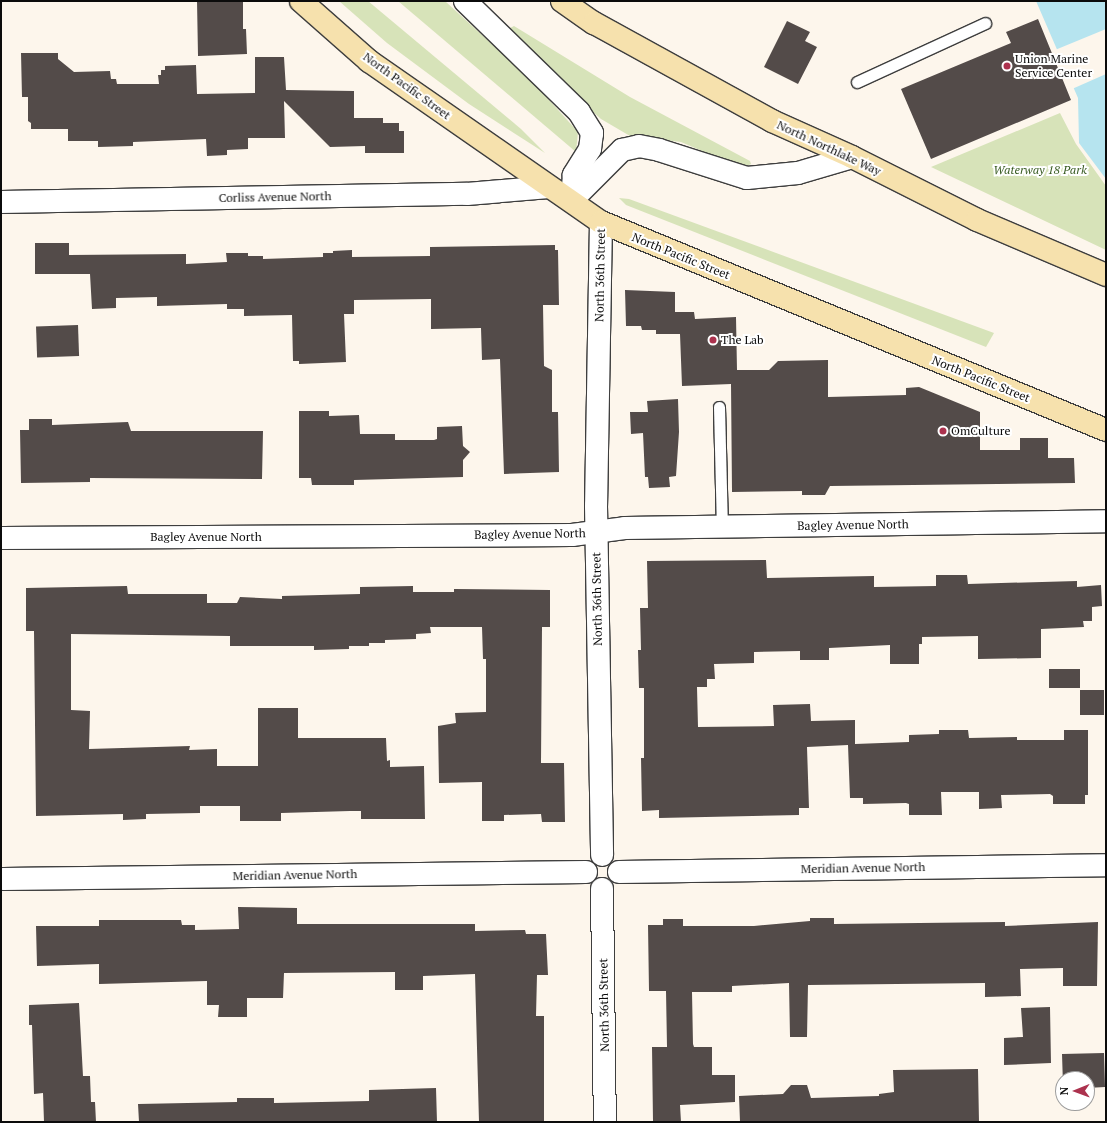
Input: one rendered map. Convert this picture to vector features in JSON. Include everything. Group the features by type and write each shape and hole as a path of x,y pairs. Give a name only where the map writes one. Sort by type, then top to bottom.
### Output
{"street":[{"name":"North Pacific Street","path":"301,1 369,61 548,188 572,200 601,222 1106,430"},
{"path":"466,1 579,112 592,133 590,149 574,175 572,200"},
{"name":"North Northlake Way","path":"562,1 594,23 772,121 852,157 977,220 1106,275"},
{"path":"572,200 622,150 639,146 659,150 747,178 798,173 852,157"},
{"name":"Corliss Avenue North","path":"1,202 467,194 548,188"},
{"name":"North 36th Street","path":"601,222 596,532 602,855"},
{"name":"Bagley Avenue North","path":"1,538 564,535 625,528 1106,521"},
{"path":"602,855 614,859 619,872 615,883 602,888 591,884 586,872 592,859 602,855"},
{"name":"Meridian Avenue North","path":"619,872 1106,865"},
{"name":"Meridian Avenue North","path":"2,878 586,872"},
{"name":"North 36th Street","path":"602,888 605,1122"}],"lane":[{"path":"857,82 985,23"},
{"path":"719,407 722,527"}],"green space":[{"path":"339,1 368,1 521,129 545,153 469,104 387,43"},
{"path":"398,1 445,1 532,81 578,132 576,152"},
{"path":"514,26 630,97 750,161 751,164 742,168 681,142 630,136 601,119 507,35 508,29"},
{"name":"Waterway 18 Park","path":"1060,113 1076,144 1106,186 1106,250 931,167"},
{"path":"619,198 629,199 994,333 986,347 626,205"}],"water":[{"path":"1036,1 1106,1 1106,179 1079,143 1078,98"}],"pier":[{"path":"1106,29 1106,74 1072,89 1055,50"}],"building":[{"path":"197,1 243,1 243,29 246,29 247,54 198,56"},
{"name":"Union Marine Service Center","path":"1038,19 1071,100 931,159 901,89 1011,43 1006,32"},
{"path":"787,21 810,32 805,41 817,47 798,84 764,67"},
{"path":"21,53 58,53 58,59 74,72 110,71 111,79 116,79 117,84 159,84 158,75 161,75 161,70 165,70 165,66 196,65 197,94 255,93 255,57 284,57 286,90 354,91 354,118 383,118 383,123 399,123 399,131 404,131 404,153 365,153 365,146 330,147 284,101 285,138 248,138 248,149 227,150 227,155 207,156 206,139 133,142 133,146 98,147 98,141 68,141 68,129 31,129 31,123 28,121 28,97 22,97"},
{"path":"35,243 69,243 69,255 186,254 186,264 227,262 226,253 248,253 248,256 263,256 263,259 323,257 323,253 352,250 352,257 430,256 430,247 555,245 555,250 558,250 559,305 543,305 544,366 552,370 552,412 558,412 559,472 504,474 500,359 482,360 481,328 431,329 431,299 354,300 354,314 344,314 346,362 299,364 299,361 293,361 292,315 244,316 244,309 227,309 227,304 157,306 157,297 116,298 116,308 92,309 90,274 35,274"},
{"path":"625,290 675,292 675,312 694,312 695,319 736,317 737,370 769,370 778,361 828,360 828,397 906,395 906,388 919,387 980,412 980,450 1020,450 1020,438 1048,438 1048,458 1074,458 1075,483 830,486 825,495 802,495 802,491 732,492 731,384 682,386 680,334 656,334 656,330 642,330 641,326 626,326"},
{"path":"78,325 79,356 37,357 36,326"},
{"path":"678,399 679,432 676,476 669,477 670,487 649,488 648,477 645,477 643,433 631,434 630,412 648,412 647,401"},
{"path":"299,411 329,411 329,416 359,415 360,434 395,434 395,440 434,440 437,439 437,427 462,426 463,446 470,452 463,460 463,477 354,480 354,485 312,485 311,478 299,478"},
{"path":"29,419 52,419 52,425 128,422 131,431 263,431 262,479 90,478 90,482 21,483 20,430 29,430"},
{"path":"766,560 767,578 874,576 874,587 936,586 936,575 967,575 968,584 1077,581 1077,587 1101,585 1102,606 1092,607 1092,621 1083,621 1084,627 1041,629 1041,658 978,659 978,636 922,637 922,644 919,644 919,664 890,664 890,645 829,648 829,660 800,660 800,651 754,652 754,663 714,664 715,679 707,679 707,687 697,687 698,727 774,726 773,705 810,704 811,721 855,720 855,744 909,742 909,735 939,734 939,730 968,730 969,738 1017,737 1017,740 1064,740 1064,730 1088,730 1088,795 1085,795 1085,804 1053,804 1053,796 1050,794 1001,795 1002,808 979,809 979,792 941,792 942,815 909,815 909,804 906,803 863,804 863,798 850,798 848,745 807,747 809,808 799,808 799,815 659,818 659,810 642,811 641,758 644,758 644,688 639,688 638,650 641,650 640,608 648,608 647,561"},
{"path":"127,586 128,594 207,594 207,603 237,603 240,597 282,599 282,596 360,594 360,587 413,586 413,592 454,592 454,589 550,590 550,627 542,627 541,763 564,763 565,822 542,822 541,814 504,815 504,821 482,821 482,782 439,783 438,726 456,723 455,713 486,712 486,659 483,659 482,627 430,627 431,633 416,634 416,639 385,640 385,643 369,643 369,646 349,646 349,649 314,650 314,646 230,646 230,636 71,634 71,710 90,711 89,749 190,746 189,750 217,749 217,766 258,766 258,708 298,708 298,738 386,738 387,761 390,760 390,767 424,766 425,819 361,819 361,811 350,811 281,813 281,821 240,821 240,806 200,806 200,813 146,814 146,819 123,820 123,814 36,816 34,631 26,631 26,588"},
{"path":"1049,669 1080,669 1080,688 1049,688"},
{"path":"1080,690 1104,690 1104,715 1080,715"},
{"path":"238,907 297,908 297,924 475,924 475,931 525,930 526,934 546,934 548,975 537,975 536,1016 544,1016 544,1122 479,1122 475,974 423,976 423,990 395,990 395,972 284,973 283,998 247,998 247,1017 218,1017 219,1005 207,1005 207,981 99,984 99,964 37,966 36,926 99,926 99,920 181,920 182,925 195,925 195,930 239,929"},
{"path":"810,918 834,918 834,924 1005,922 1005,926 1098,922 1097,986 1063,986 1063,968 1020,969 1021,996 985,997 985,983 808,985 807,1037 790,1037 789,983 732,986 732,992 692,992 694,1047 712,1047 712,1075 735,1075 735,1102 680,1105 681,1122 653,1122 652,1047 667,1047 666,991 649,991 648,925 663,925 663,919 683,919 683,926 754,926 810,921"},
{"path":"79,1003 83,1076 90,1076 91,1102 95,1102 96,1122 44,1122 43,1093 34,1094 32,1025 29,1025 29,1005"},
{"path":"1050,1007 1051,1063 1004,1065 1004,1038 1023,1037 1021,1008"},
{"path":"1104,1053 1105,1087 1095,1088 1095,1071 1063,1071 1062,1054"},
{"path":"978,1069 979,1122 740,1122 739,1096 783,1094 791,1085 807,1085 811,1098 879,1096 879,1094 894,1092 893,1070"},
{"path":"436,1088 437,1122 139,1122 138,1104 237,1102 237,1098 274,1098 274,1103 369,1101 369,1090"}],"place":[{"name":"Union Marine Service Center","path":"1007,66"},
{"name":"The Lab","path":"713,340"},
{"name":"OmCulture","path":"943,431"}]}
